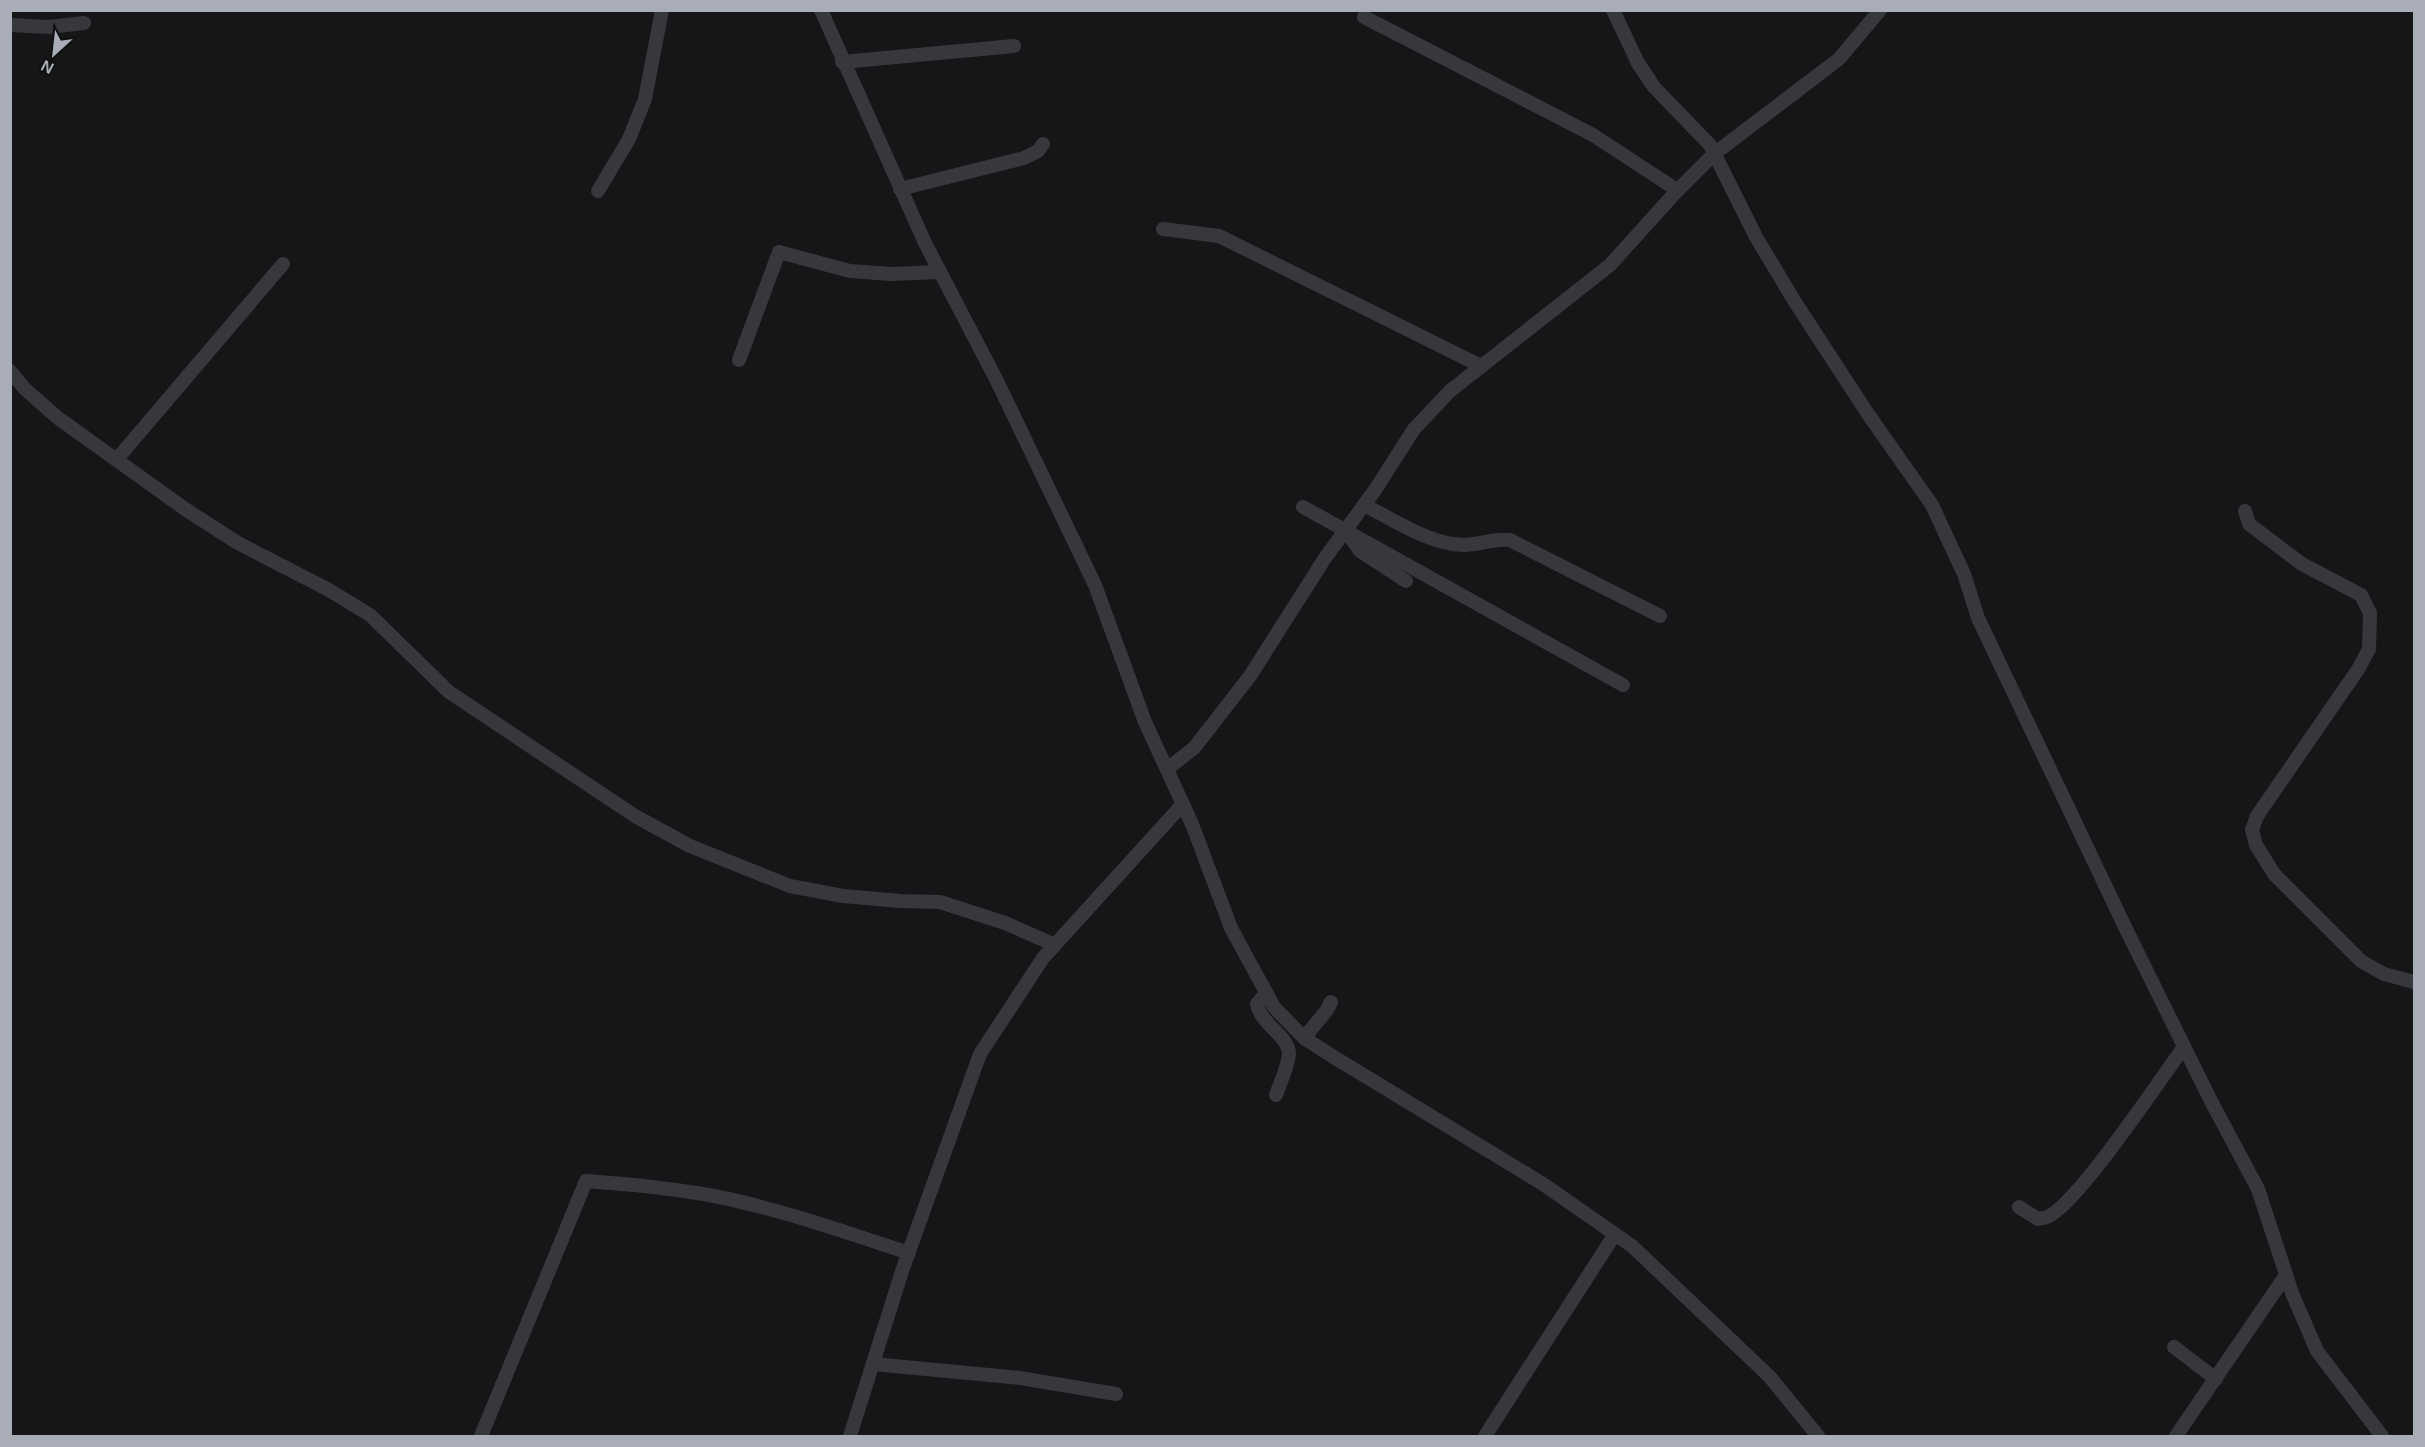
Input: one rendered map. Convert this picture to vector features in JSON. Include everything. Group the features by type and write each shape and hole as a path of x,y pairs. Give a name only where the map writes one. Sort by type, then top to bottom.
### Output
{"street":[{"path":"598,191 629,139 645,99 662,10"},
{"path":"821,10 900,189 997,381 1095,585 1145,722 1183,804 1231,928 1274,1007 1304,1038 1543,1184 1632,1246 1770,1377 1818,1437"},
{"path":"1613,10 1638,63 1654,87 1710,145 1756,237 1795,302 1868,414 1932,504 1964,573 1978,618 2184,1047 2258,1190 2286,1275 2317,1351 2382,1437"},
{"path":"1167,769 1194,748 1250,676 1325,558 1364,505 1414,429 1450,391 1610,265 1677,190 1714,154 1839,58 1880,10"},
{"path":"1364,17 1593,135 1677,190"},
{"path":"10,24 50,27 84,23"},
{"path":"842,62 1014,46"},
{"path":"900,189 1024,158 1038,151 1043,144"},
{"path":"1163,229 1219,236 1481,366"},
{"path":"739,360 779,252 850,271 891,274 940,272"},
{"path":"117,459 283,264"},
{"path":"10,371 25,389 58,418 185,509 238,543 328,590 370,615 448,692 635,816 690,846 790,886 843,896 940,902 1005,923 1055,945"},
{"path":"1364,505 1439,542 1466,545 1498,538 1510,540 1660,616"},
{"path":"1303,507 1623,685"},
{"path":"2245,512 2249,524 2302,564 2361,595 2370,613 2369,649 2359,668 2257,816 2252,830 2256,845 2274,874 2361,961 2384,974 2415,982"},
{"path":"1345,530 1360,551 1406,581"},
{"path":"850,1437 909,1253 980,1054 1043,958 1183,804"},
{"path":"1266,993 1257,1004 1259,1015 1285,1042 1288,1054 1276,1095"},
{"path":"1304,1038 1328,1010 1331,1002"},
{"path":"2019,1207 2038,1219 2049,1217 2069,1200 2184,1047"},
{"path":"481,1437 586,1181 657,1187 716,1196 807,1220 909,1253"},
{"path":"1485,1437 1615,1234"},
{"path":"2176,1437 2286,1275"},
{"path":"2174,1347 2216,1379"},
{"path":"873,1364 1020,1378 1116,1394"}]}
